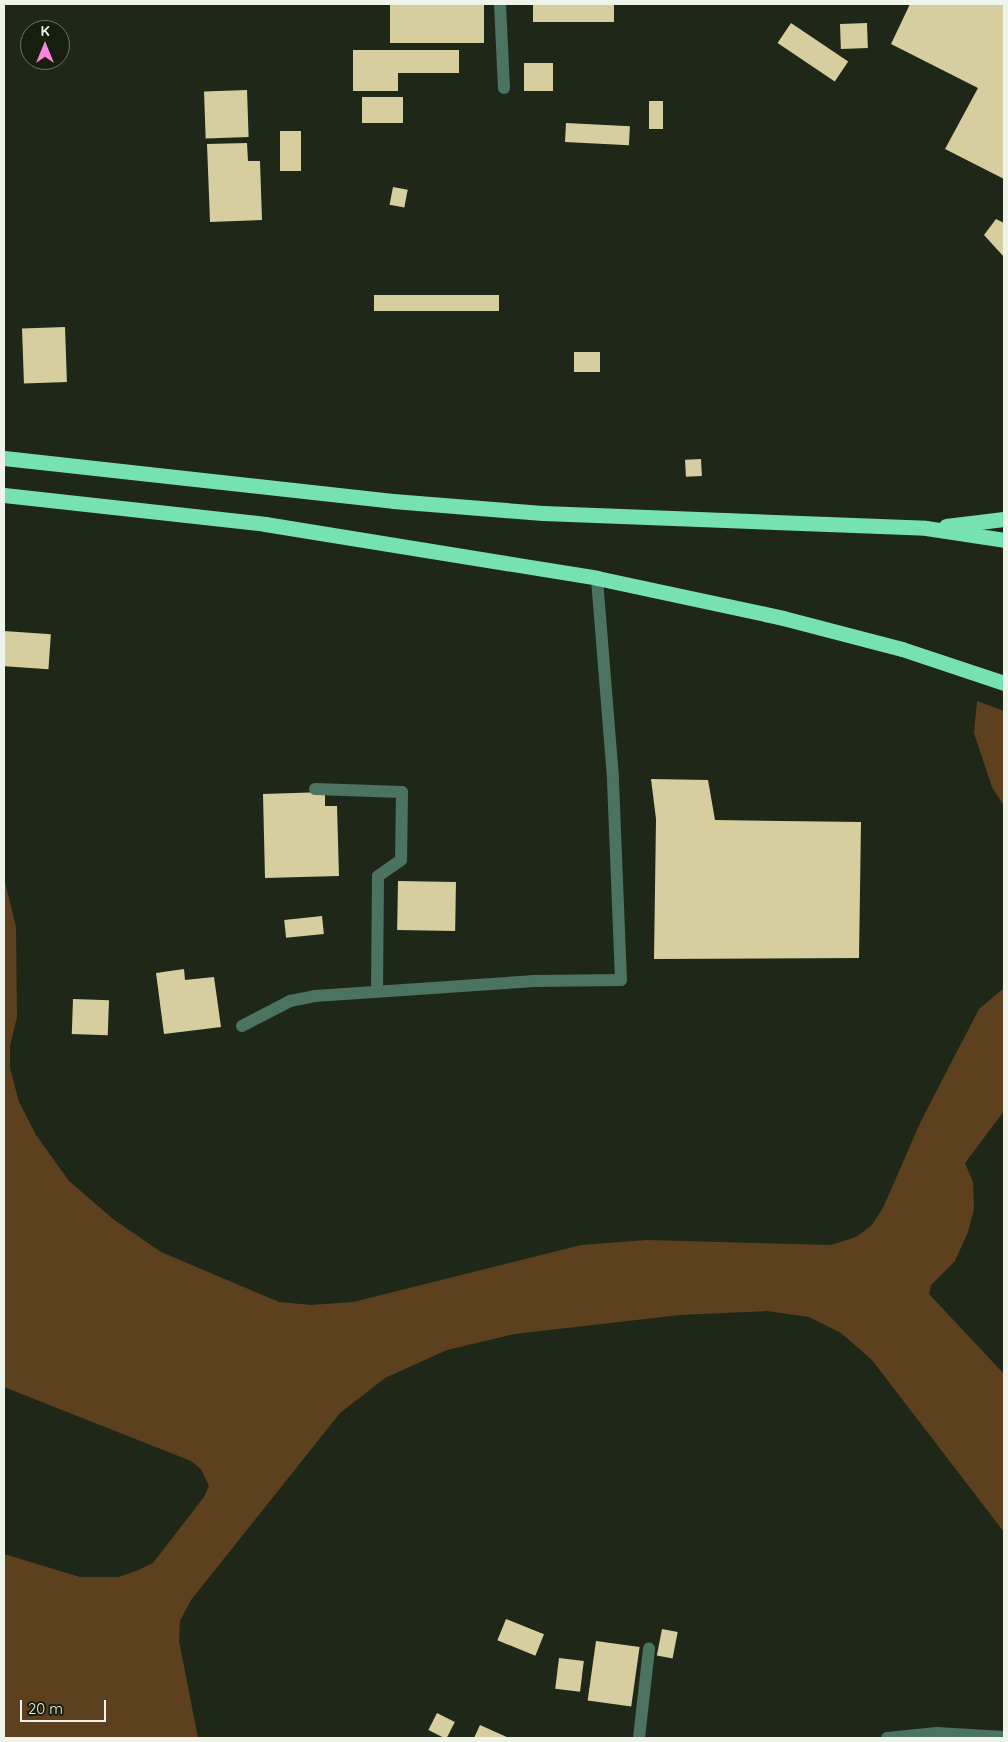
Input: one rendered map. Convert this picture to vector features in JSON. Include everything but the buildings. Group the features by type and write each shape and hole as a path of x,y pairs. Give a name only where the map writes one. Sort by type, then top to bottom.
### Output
{"highway":[{"path":"4,458 392,501 543,513 926,528 1004,540"},
{"path":"4,495 265,524 597,578 783,618 902,649 1004,683"},
{"path":"926,528 1004,519"}],"street":[{"path":"500,4 504,88"},
{"path":"242,1026 290,1001 377,990 534,981 621,980 613,778 597,578"},
{"path":"315,789 402,792 401,860 378,876 377,990"},
{"path":"639,1738 649,1650"},
{"path":"887,1738 937,1733 1004,1737"}],"shaded area":[{"path":"977,701 1004,711 1004,806 992,787 974,733"},
{"path":"4,878 16,927 17,1017 10,1046 10,1068 19,1102 36,1135 69,1181 113,1219 161,1252 279,1302 311,1305 353,1302 581,1245 647,1240 831,1245 856,1237 871,1226 883,1208 921,1121 979,1009 1004,988 1004,1111 965,1163 973,1182 974,1209 968,1232 955,1261 931,1285 929,1294 1004,1374 1004,1532 872,1360 841,1333 809,1317 767,1311 680,1315 514,1334 447,1350 385,1378 340,1413 191,1600 180,1621 179,1641 198,1738 4,1738 4,1554 80,1577 119,1577 153,1563 204,1497 209,1486 201,1469 191,1461 4,1387"}]}
